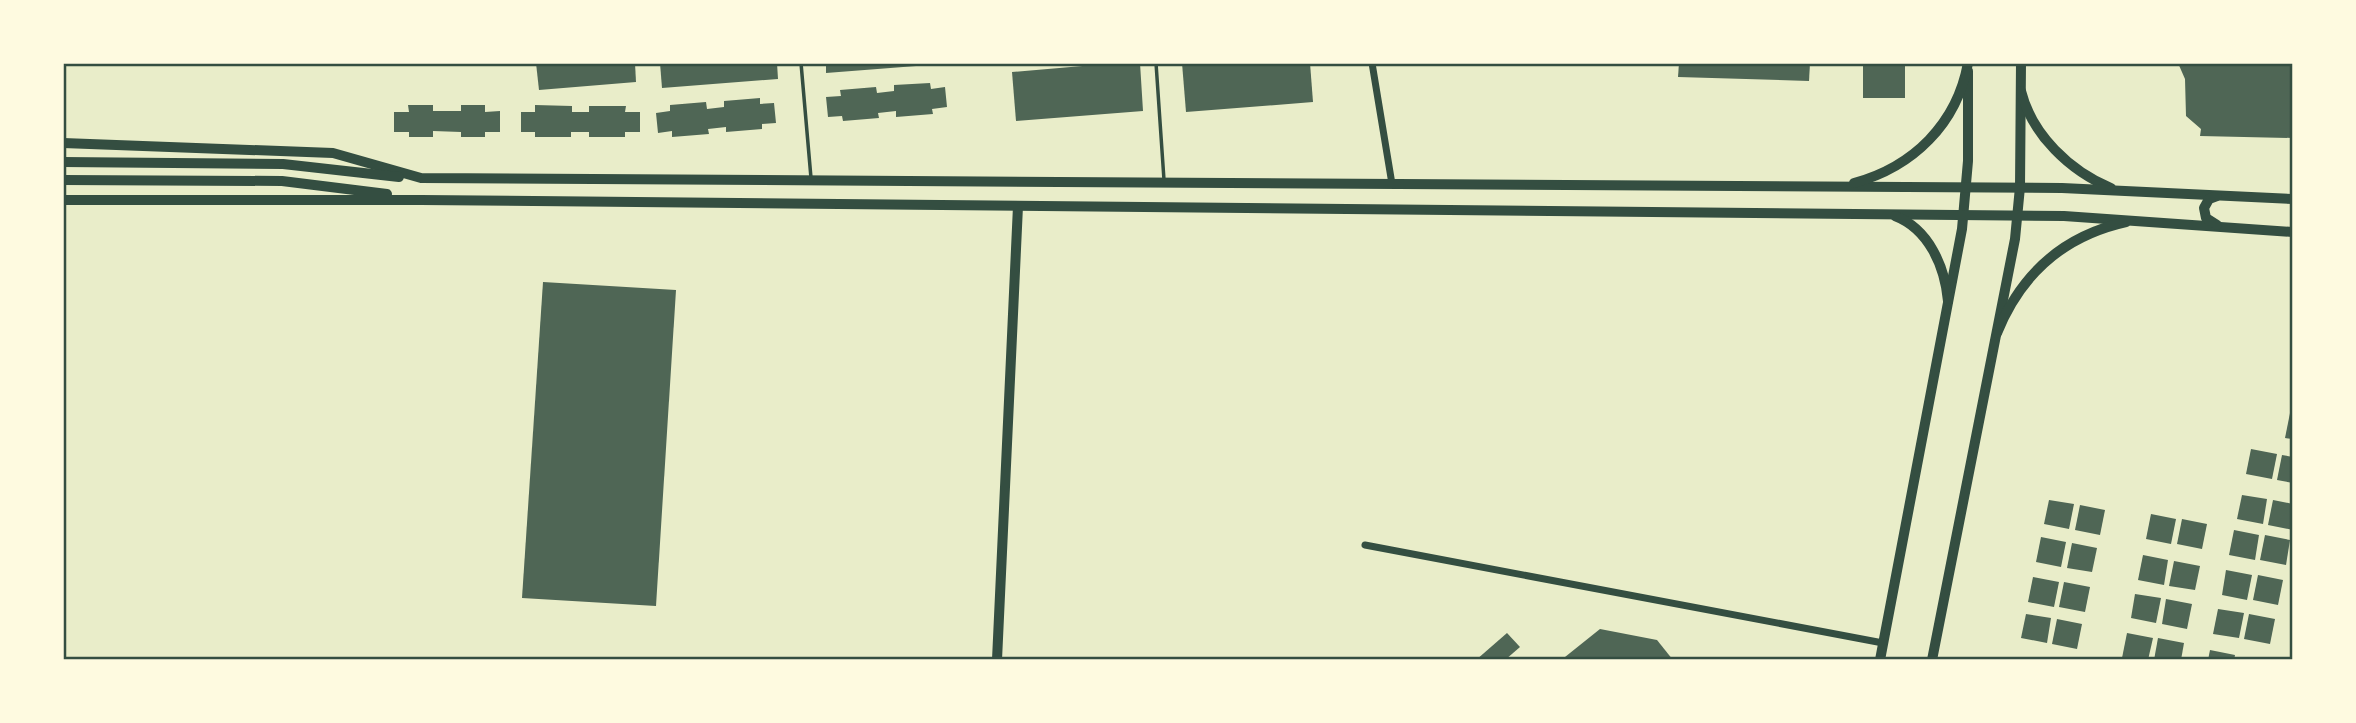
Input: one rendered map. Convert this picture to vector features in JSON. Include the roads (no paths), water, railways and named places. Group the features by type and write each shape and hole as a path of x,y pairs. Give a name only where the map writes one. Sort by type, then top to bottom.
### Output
{"main road":[{"path":"1838,186 1892,169 1926,144 1953,109 1968,63"},
{"path":"2021,91 2033,120 2061,156 2087,175 2117,190"},
{"path":"63,143 333,153 421,178"},
{"path":"63,162 283,164 421,178 2020,187 2293,199"},
{"path":"63,180 310,183 421,200"},
{"path":"2218,226 2209,222 2204,208 2208,199 2223,195"},
{"path":"63,200 421,200 1964,215 2140,220 2293,232"},
{"path":"1889,215 1909,223 1926,240 1942,270 1948,301"},
{"path":"1997,333 2018,292 2045,260 2085,235 2140,220"}],"street":[{"path":"1372,63 1392,184"},
{"path":"1880,660 1964,215 1967,187 1968,63"},
{"path":"1933,660 2018,216 2021,63"},
{"path":"997,660 1018,206"},
{"path":"1365,545 1883,643"}],"lane":[{"path":"801,63 811,180"},
{"path":"1156,63 1165,182"}]}
